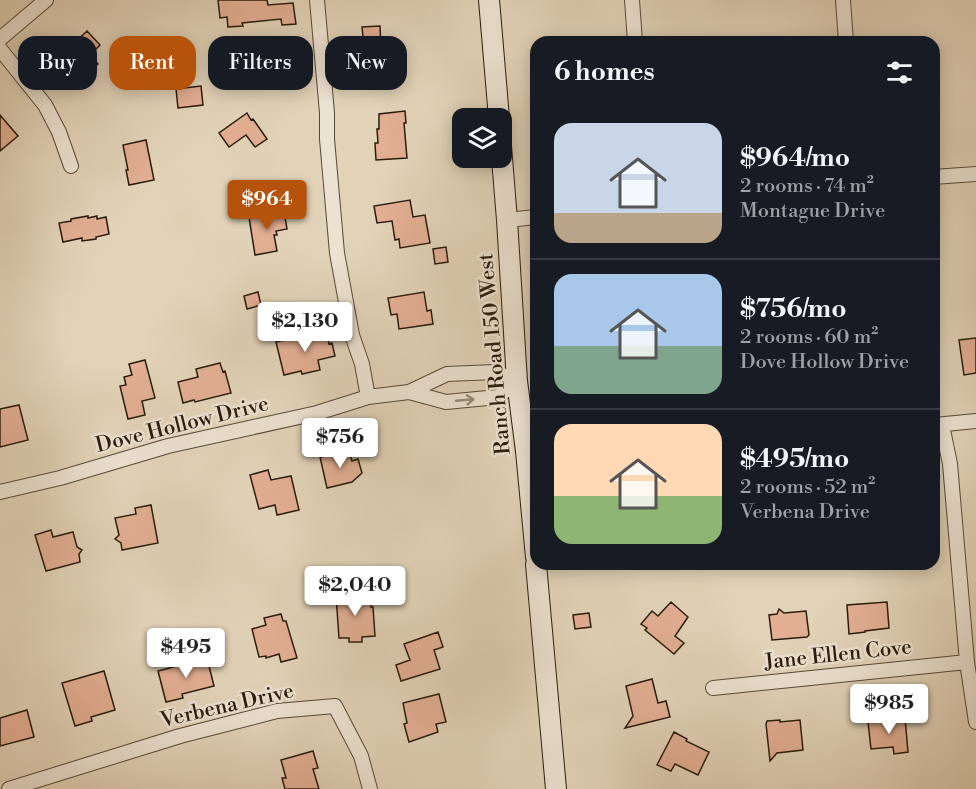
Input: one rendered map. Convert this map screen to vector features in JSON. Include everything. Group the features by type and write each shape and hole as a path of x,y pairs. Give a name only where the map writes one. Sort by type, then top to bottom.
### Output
{"main road":[{"path":"489,0 498,108"},
{"name":"Ranch Road 150 West","path":"503,168 517,381 530,493"},
{"path":"537,570 556,789"}],"street":[{"path":"0,39 46,0"},
{"path":"317,0 337,253 352,335 362,364 368,397"},
{"path":"632,0 635,36"},
{"path":"843,0 846,36"},
{"path":"0,49 45,105 59,132 70,166"},
{"path":"940,177 976,174"},
{"path":"507,220 530,218"},
{"name":"Dove Hollow Drive","path":"0,492 60,478 168,446 317,413 368,397 409,392 447,374 495,372 517,381 498,397 446,402 409,392"},
{"path":"940,425 976,421"},
{"path":"940,432 950,464 967,662 976,722"},
{"name":"Jane Ellen Cove","path":"713,688 967,662"},
{"name":"Verbena Drive","path":"9,789 180,736 277,711 335,706 361,756 370,789"}],"building":[{"path":"218,0 267,0 268,5 293,3 296,24 282,25 281,19 242,23 243,26 228,27 227,17 220,18"},
{"path":"380,26 380,36 363,36 362,27"},
{"path":"87,31 92,36 82,36"},
{"path":"201,86 203,105 178,108 176,90 196,90 196,87"},
{"path":"405,111 407,158 376,160 375,143 378,143 379,114"},
{"path":"247,113 267,139 255,147 246,135 229,147 219,133"},
{"path":"0,115 18,136 0,151"},
{"path":"146,140 154,180 129,185 123,145"},
{"path":"410,200 413,217 425,215 430,243 400,248 399,239 395,240 392,221 377,223 374,206"},
{"path":"284,211 287,229 276,231 277,235 274,235 277,251 255,255 249,217"},
{"path":"88,216 88,218 97,216 97,219 106,217 109,234 96,237 96,239 82,241 82,238 63,242 59,223"},
{"path":"446,247 448,262 435,264 433,249"},
{"path":"258,292 261,305 247,309 244,296"},
{"path":"424,292 427,311 431,310 433,324 399,329 397,314 391,315 388,298"},
{"path":"326,330 335,356 318,360 320,370 284,375 276,342"},
{"path":"976,338 976,373 964,375 959,340"},
{"path":"145,360 155,398 142,401 145,415 128,419 120,386 126,385 124,377 132,375 129,364"},
{"path":"220,363 223,372 225,371 231,393 183,403 178,382 198,377 196,369"},
{"path":"19,405 28,440 0,447 0,409"},
{"path":"349,451 352,461 358,459 362,473 352,482 327,488 320,457"},
{"path":"268,470 271,480 291,476 299,510 277,515 275,505 259,509 250,475"},
{"path":"151,505 158,543 122,550 121,543 115,539 119,535 115,518 136,514 135,508"},
{"path":"51,530 53,537 73,532 77,547 82,550 79,554 80,562 46,571 35,535"},
{"path":"356,594 356,596 371,596 375,636 362,637 362,642 349,642 349,638 339,638 336,595"},
{"path":"671,602 688,617 675,636 684,643 674,654 641,624 652,611 658,616"},
{"path":"887,602 889,628 849,634 847,605"},
{"path":"779,609 784,613 806,611 809,635 772,640 769,615 777,614"},
{"path":"589,613 591,627 575,629 573,615"},
{"path":"281,614 283,621 286,621 297,658 281,662 279,654 266,658 266,656 259,657 252,629 266,625 264,618"},
{"path":"438,632 443,647 434,650 440,669 401,681 396,665 410,660 404,644"},
{"path":"207,658 214,686 182,694 183,698 166,702 158,671"},
{"path":"104,671 115,710 91,717 92,721 75,726 62,683"},
{"path":"652,679 658,703 666,701 670,717 625,728 633,716 626,686"},
{"path":"439,694 446,722 436,724 438,732 409,742 404,724 407,723 403,703"},
{"path":"27,710 34,737 0,746 0,718"},
{"path":"905,718 908,752 894,754 893,747 871,749 868,722"},
{"path":"780,720 780,722 800,720 803,750 777,753 770,761 766,724 767,721"},
{"path":"674,732 687,739 686,741 709,752 698,775 675,764 671,771 657,765"},
{"path":"313,751 318,768 313,769 319,789 285,789 282,778 286,778 281,760"}]}
